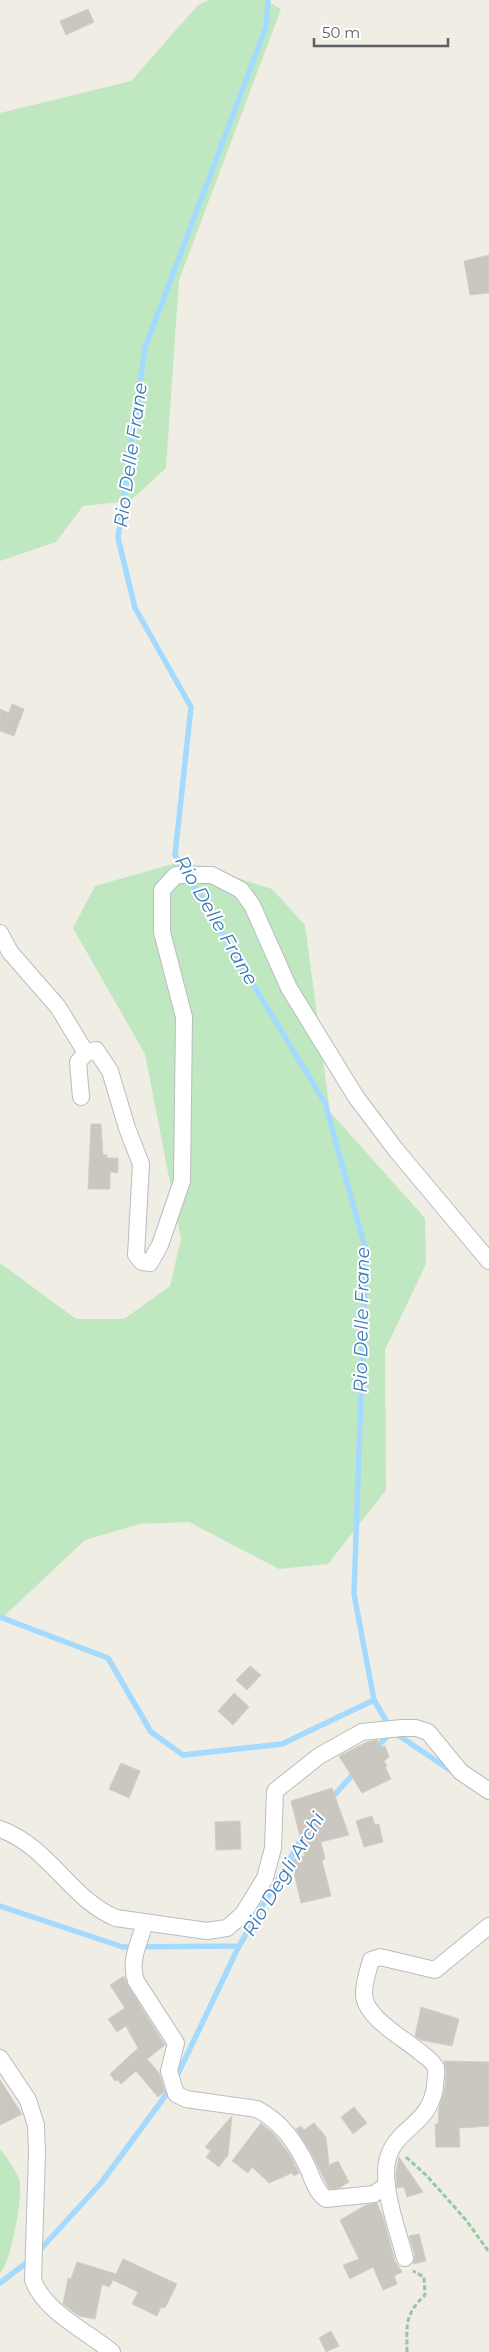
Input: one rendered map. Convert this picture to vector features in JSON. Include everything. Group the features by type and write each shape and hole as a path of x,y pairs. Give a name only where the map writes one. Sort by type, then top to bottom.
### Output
{"street":[{"path":"82,1097 78,1062 86,1052 96,1050 110,1070 127,1128 141,1164 136,1255 142,1262 150,1263 160,1245 182,1181 184,1017 162,932 162,890 176,874 212,875 241,890 252,905 289,988 356,1097 396,1150 489,1261"},
{"path":"0,933 10,952 58,1008 86,1052"},
{"path":"0,1829 34,1848 91,1904 106,1914 116,1918 145,1923 207,1931 227,1928 243,1914 265,1878 273,1848 275,1791 319,1756 362,1732 416,1728 428,1732 461,1772 489,1791"},
{"path":"145,1923 132,1963 132,1970 136,1981 176,2043 169,2071 176,2094 186,2099 257,2109 267,2115 292,2138 312,2179 326,2199 374,2194 387,2185"},
{"path":"405,2258 387,2185 387,2164 393,2145 426,2114 434,2094 436,2073 432,2061 409,2042 393,2033 372,2011 363,1994 371,1960 380,1957 435,1970 489,1926"},
{"path":"0,2058 28,2100 36,2125 37,2154 33,2280 37,2291 57,2312 91,2334 112,2352"}],"path":[{"path":"393,2145 426,2175 466,2220 489,2252"},
{"path":"405,2258 410,2269 424,2277 425,2295 413,2306 407,2316 407,2352"}],"green space":[{"path":"209,0 265,0 281,9 179,280 166,468 130,501 83,506 56,542 0,561 0,113 131,81 198,5"},
{"path":"183,861 272,889 305,925 330,1112 425,1218 426,1264 385,1350 386,1490 328,1564 279,1569 189,1522 140,1524 85,1540 0,1620 0,1263 76,1319 124,1319 170,1286 181,1239 145,1054 73,928 95,886"},
{"path":"0,2149 19,2179 20,2198 12,2242 0,2273"}],"building":[{"path":"88,9 94,22 66,35 60,21"},
{"path":"489,255 489,293 470,295 464,261"},
{"path":"12,704 24,709 14,736 0,731 0,709 9,713"},
{"path":"91,1124 101,1124 103,1155 107,1155 107,1158 118,1158 118,1173 110,1172 110,1189 88,1189"},
{"path":"250,1666 261,1675 247,1690 236,1680"},
{"path":"234,1693 249,1707 233,1725 218,1711"},
{"path":"377,1740 381,1747 385,1746 389,1757 384,1761 391,1779 362,1793 339,1756 367,1742"},
{"path":"121,1763 140,1771 129,1798 109,1789"},
{"path":"332,1788 349,1835 321,1842 325,1859 322,1860 331,1896 301,1903 291,1860 305,1856 291,1801"},
{"path":"372,1816 375,1825 379,1824 383,1842 364,1847 356,1821"},
{"path":"240,1821 241,1849 216,1850 215,1822"},
{"path":"124,1976 128,1986 165,2045 147,2059 159,2073 165,2091 158,2097 136,2071 121,2084 118,2080 115,2081 110,2074 138,2048 126,2026 117,2032 108,2019 125,2008 110,1985"},
{"path":"421,2007 459,2019 452,2046 421,2040 415,2036"},
{"path":"444,2061 489,2062 489,2126 459,2128 460,2147 436,2147 435,2124 438,2124 439,2108 445,2088 446,2070"},
{"path":"0,2080 22,2114 0,2125"},
{"path":"354,2107 367,2123 353,2134 341,2117"},
{"path":"232,2116 228,2155 219,2167 206,2157 211,2151 205,2147"},
{"path":"261,2123 274,2134 290,2155 299,2173 294,2176 292,2173 269,2183 252,2167 248,2173 232,2161"},
{"path":"314,2123 326,2137 329,2165 338,2161 349,2182 339,2188 329,2189 312,2154 296,2129 301,2126 304,2130"},
{"path":"399,2157 423,2192 407,2197 404,2187 397,2188 396,2173"},
{"path":"377,2203 383,2217 395,2261 402,2272 394,2276 397,2284 383,2290 373,2267 350,2279 343,2265 359,2259 340,2220 366,2205"},
{"path":"419,2234 426,2261 413,2264 415,2255 409,2236"},
{"path":"123,2259 177,2284 165,2308 161,2307 157,2316 132,2304 138,2292 113,2280 109,2287 102,2284 95,2319 79,2316 63,2304 68,2278 71,2279 77,2262 116,2274"},
{"path":"331,2331 339,2346 326,2352 319,2338"}],"waterway":[{"name":"Rio Delle Frane","path":"268,0 266,27 145,348 118,538 135,608 191,707 175,855 325,1103 366,1251 354,1594 374,1700 392,1731 453,1772"},
{"path":"0,1617 108,1658 151,1732 183,1755 282,1744 374,1700"},
{"name":"Rio Degli Archi","path":"375,1750 390,1733"},
{"name":"Rio Degli Archi","path":"330,1800 355,1772"},
{"name":"Rio Degli Archi","path":"0,1906 123,1947 239,1946 305,1833"},
{"path":"175,2080 239,1946"},
{"path":"38,2252 101,2183 171,2088"},
{"path":"0,2283 30,2260"}]}
